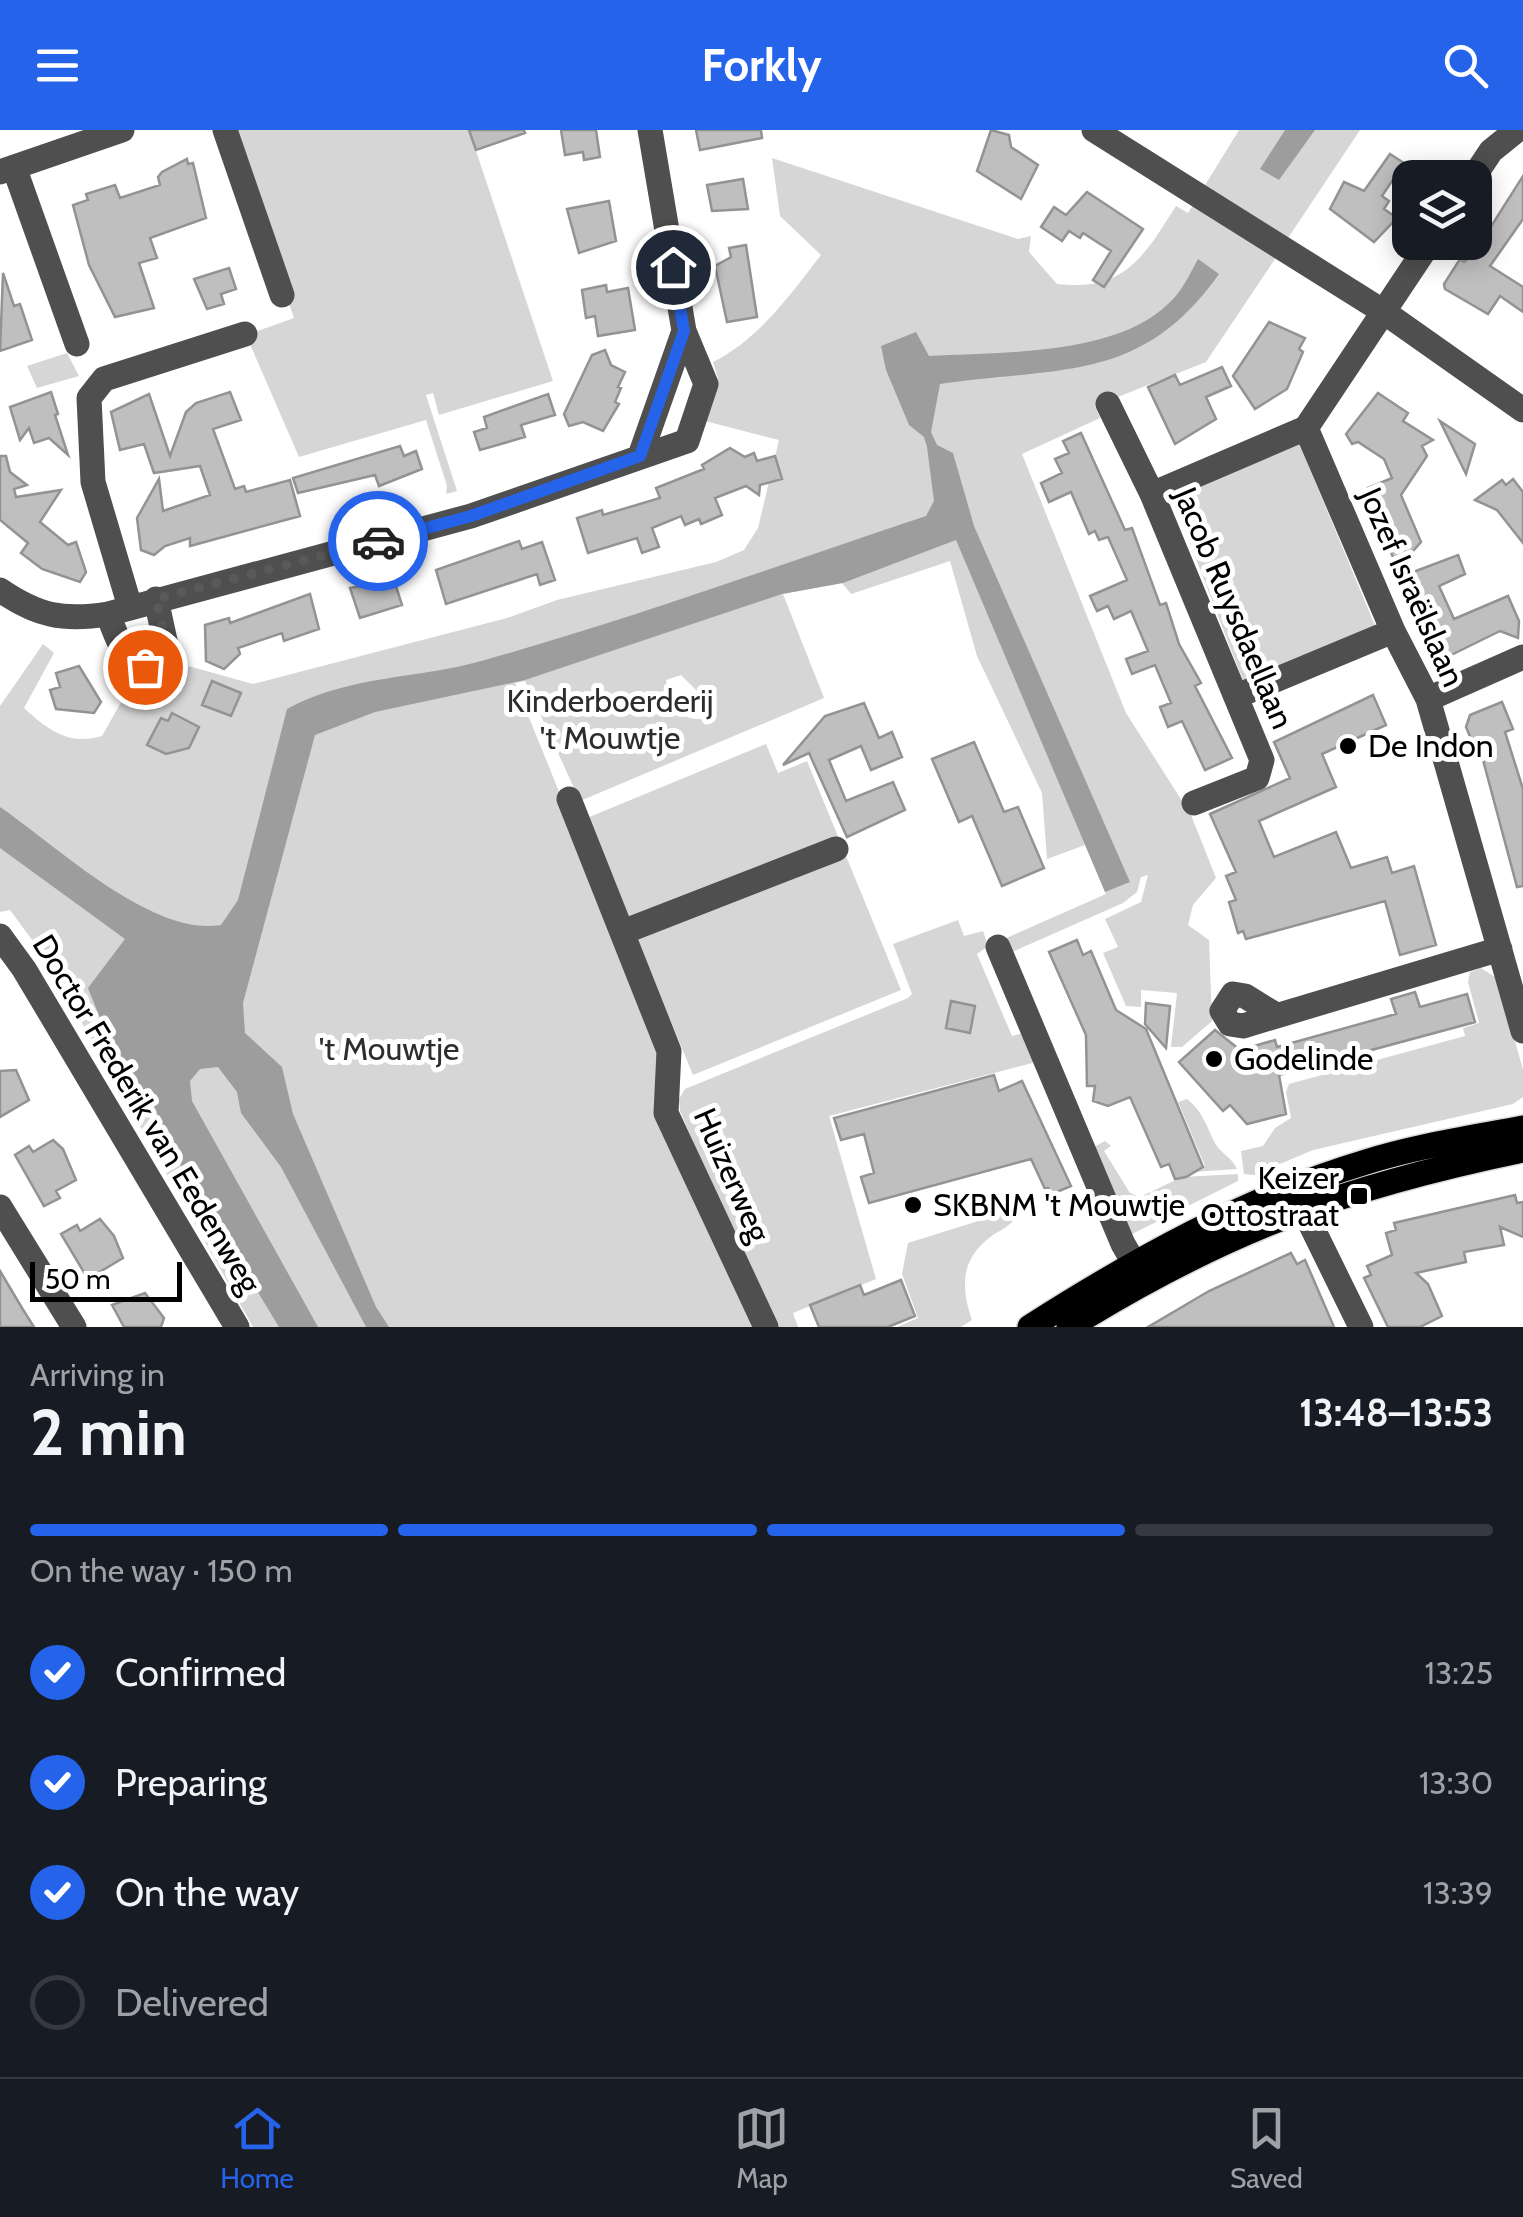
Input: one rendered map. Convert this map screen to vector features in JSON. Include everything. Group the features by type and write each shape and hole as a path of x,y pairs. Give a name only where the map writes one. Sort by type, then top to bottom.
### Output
{"main road":[{"path":"1030,1327 1140,1272 1254,1202 1384,1157 1523,1128"},
{"path":"1069,1327 1140,1272 1304,1206 1378,1182 1523,1150"}],"street":[{"path":"77,344 7,170 122,130"},
{"path":"225,130 282,295"},
{"path":"0,590 30,611 51,618 119,611 471,516 687,442 706,384 684,331 650,130"},
{"path":"1485,160 1517,130"},
{"path":"1097,131 1384,312 1523,410"},
{"path":"1152,494 1306,428 1418,260"},
{"path":"640,456 684,331"},
{"path":"156,599 167,650 159,662 145,667 130,663 122,650 119,611 93,482 88,398 104,379 245,334"},
{"name":"Jacob Ruysdaellaan","path":"1108,404 1152,494 1262,760 1257,778 1194,803"},
{"name":"Jozef Israëlslaan","path":"1306,428 1392,630 1428,699 1523,1031"},
{"path":"1237,696 1392,630"},
{"path":"1428,699 1523,657"},
{"name":"Huizerweg","path":"569,798 669,1051 666,1113 766,1327"},
{"path":"623,932 836,849"},
{"name":"Doctor Frederik van Eedenweg","path":"0,936 237,1327"},
{"path":"998,947 1140,1272"},
{"path":"1276,1015 1500,949"},
{"path":"1310,1180 1302,1192 1304,1206 1361,1327"},
{"path":"0,1207 74,1327"}],"green space":[{"path":"230,130 469,130 553,381 439,415 433,393 426,395 457,491 446,494 447,486 426,420 299,457 246,335 294,318"},
{"name":"'t Mouwtje","path":"1239,130 1360,130 1288,238 1322,258 1318,263 1285,244 1206,362 1095,406 1100,418 1022,454 1126,713 1191,815 1216,878 1193,905 1188,925 1209,940 1212,1021 1182,1047 1171,1047 1177,993 1141,990 1141,1007 1126,1006 1103,953 1118,947 1105,919 1141,902 1148,875 1141,877 1137,892 1123,903 1010,953 1004,939 1106,894 1085,845 1047,859 1042,793 977,656 950,561 851,594 842,583 783,594 824,698 580,801 525,681 515,683 654,1026 661,1092 761,1327 253,1327 46,959 10,910 0,912 0,706 43,644 54,653 24,708 60,734 90,739 102,736 132,683 157,682 174,662 253,684 507,618 557,600 716,562 744,550 758,528 779,440 705,421 718,378 713,362 759,328 821,255 780,216 772,158 1018,239 1031,236 1029,252 1057,284 1080,285 1116,276 1142,255 1176,206 1188,213","holes":["681,675 708,702 711,715 705,719 682,714 673,703 666,680"]},
{"path":"67,353 79,376 37,388 27,366"},
{"path":"1299,443 1376,628 1244,683 1172,497"},
{"path":"766,744 778,773 807,761 901,990 693,1075 587,818"},
{"path":"958,920 964,936 983,931 988,946 977,954 1012,1036 1023,1033 1036,1062 829,1116 876,1279 793,1313 798,1327 773,1327 680,1111 679,1099 685,1089 908,998 912,994 893,944"},
{"path":"1481,968 1498,979 1523,1070 1523,1097 1513,1104 1313,1150 1254,1175 1244,1174 1241,1151 1263,1146 1275,1128 1291,1118 1286,1092 1289,1084 1465,1036 1463,1028 1479,1023 1468,982 1470,972"},
{"path":"1187,1099 1201,1114 1217,1147 1237,1169 1194,1172 1205,1166 1178,1102"},
{"path":"1105,1141 1111,1146 1104,1151 1130,1193 1140,1197 1182,1177 1238,1174 1238,1181 1132,1234 1094,1147"},
{"path":"1014,1207 1017,1215 1012,1222 982,1244 969,1263 965,1284 972,1320 961,1327 897,1327 918,1318 902,1274 908,1243 991,1217 998,1209"}],"shaded area":[{"path":"1285,130 1315,130 1279,180 1260,169"},
{"path":"1198,259 1219,274 1190,310 1159,335 1095,364 940,384 931,432 937,445 953,453 974,526 1130,882 1105,892 956,540 843,583 782,594 525,680 375,712 315,735 243,1003 245,1033 282,1067 293,1114 376,1307 389,1327 366,1327 281,1167 241,1113 237,1092 218,1067 200,1069 190,1081 192,1101 318,1327 279,1327 116,1058 88,988 125,939 0,848 0,807 136,903 194,925 221,925 238,900 287,709 334,690 460,666 541,644 926,516 934,501 927,447 924,437 909,425 886,370 881,346 916,332 929,356 1021,352 1118,334 1168,304"}],"building":[{"path":"469,130 524,130 525,133 476,150"},
{"path":"561,130 596,130 600,157 584,160 583,152 565,155"},
{"path":"696,130 761,130 762,138 700,150"},
{"path":"991,130 1009,135 1011,147 1038,165 1021,199 977,171"},
{"path":"1390,154 1399,160 1392,160 1392,181 1382,196 1389,201 1384,209 1392,215 1392,223 1374,242 1330,209 1344,182 1364,191"},
{"path":"187,159 188,164 193,163 206,218 150,238 157,258 139,263 154,308 115,317 89,265 73,205 88,200 86,194 115,185 120,198 160,185 158,177 162,172"},
{"path":"1523,176 1523,219 1490,266 1523,287 1523,312 1500,296 1488,314 1445,289 1444,284 1459,260 1492,260 1492,225"},
{"path":"743,179 748,209 712,211 707,185"},
{"path":"1087,192 1143,229 1104,287 1093,280 1111,251 1083,233 1080,238 1069,231 1062,241 1041,227 1054,207 1066,215"},
{"path":"609,201 616,241 579,253 567,209"},
{"path":"746,245 757,317 727,322 715,266 731,257 729,248"},
{"path":"229,268 236,289 221,294 224,304 207,309 194,279"},
{"path":"3,273 14,306 20,304 32,340 0,351"},
{"path":"606,285 607,292 628,288 635,330 598,336 595,316 586,318 582,290"},
{"path":"1269,322 1305,338 1299,349 1303,352 1287,389 1255,409 1233,376"},
{"path":"605,350 611,365 625,372 615,402 619,404 603,431 583,422 569,426 564,414 592,355"},
{"path":"1222,367 1231,386 1206,397 1216,419 1175,444 1148,387 1175,375 1180,385"},
{"path":"51,392 68,455 49,438 34,443 29,428 20,440 10,407"},
{"path":"230,392 241,420 213,429 235,489 244,486 246,492 290,480 300,516 190,546 190,538 165,546 154,555 141,550 137,518 159,479 163,511 210,495 200,466 154,473 144,444 120,450 111,412 149,394 170,456 186,412 196,403"},
{"path":"1378,393 1408,413 1403,421 1433,440 1422,446 1427,456 1401,495 1421,542 1398,568 1365,496 1370,493 1368,488 1392,478 1384,459 1358,442 1352,444 1346,434"},
{"path":"548,394 555,415 521,425 525,437 480,450 474,432 487,428 484,417"},
{"path":"1440,421 1475,444 1466,474"},
{"path":"1081,433 1125,530 1132,528 1160,605 1166,603 1179,644 1201,683 1195,686 1232,758 1205,770 1182,721 1168,727 1160,707 1171,703 1155,665 1132,674 1126,659 1148,651 1131,611 1114,619 1108,606 1097,611 1090,596 1127,580 1108,537 1099,540 1095,531 1089,534 1071,492 1049,502 1041,483 1062,473 1055,459 1069,453 1063,441"},
{"path":"400,446 404,456 416,451 422,469 379,486 375,475 298,493 293,478"},
{"path":"730,448 745,457 754,453 757,461 775,456 782,479 760,485 759,495 746,486 715,498 722,515 701,524 699,519 685,525 681,516 652,528 659,547 642,553 637,538 588,553 577,518 602,510 603,515 660,498 656,488 704,469 702,465"},
{"path":"0,456 6,456 10,472 27,485 14,489 16,497 61,490 40,522 68,545 76,542 86,572 80,582 42,569 21,553 28,543 0,520"},
{"path":"1513,479 1523,492 1523,543 1497,510 1475,500 1502,480 1506,485"},
{"path":"519,541 522,549 542,542 555,580 540,585 537,574 446,604 436,570"},
{"path":"1458,555 1465,574 1439,586 1454,619 1508,596 1519,621 1518,638 1500,631 1445,658 1435,654 1416,603 1400,577"},
{"path":"394,580 402,605 360,618 350,588"},
{"path":"310,594 319,629 284,641 282,633 238,648 240,654 224,669 206,661 205,625 229,618 230,623"},
{"path":"79,666 101,702 94,713 56,709 50,690 60,687 56,673"},
{"path":"212,681 241,693 231,716 202,705"},
{"path":"1373,695 1386,725 1322,754 1336,787 1259,821 1274,857 1336,832 1351,868 1387,857 1392,873 1414,866 1436,945 1400,955 1385,901 1246,939 1243,931 1238,933 1229,902 1236,900 1226,876 1236,872 1210,814 1290,778 1274,742"},
{"path":"1502,702 1513,729 1505,732 1523,789 1523,886 1517,887 1479,745 1474,746 1466,727 1470,715"},
{"path":"864,703 879,738 892,732 902,757 871,770 861,746 829,760 846,801 893,782 905,810 847,837 809,753 783,765 825,716"},
{"path":"172,713 199,727 189,748 166,754 147,745 161,718 168,721"},
{"path":"974,742 1004,812 1018,807 1044,868 1002,886 972,816 959,822 932,759"},
{"path":"1077,940 1083,955 1091,951 1116,1010 1146,1029 1203,1167 1186,1177 1175,1179 1169,1164 1161,1167 1130,1097 1108,1106 1093,1101 1095,1086 1087,1086 1086,1035 1049,952"},
{"path":"1415,992 1420,1007 1467,994 1475,1022 1279,1075 1286,1114 1247,1124 1230,1105 1223,1111 1179,1062 1215,1030 1240,1050 1275,1040 1277,1047 1396,1014 1391,999"},
{"path":"951,1001 975,1006 970,1033 946,1028"},
{"path":"1146,1003 1170,1006 1166,1048 1145,1024"},
{"path":"16,1070 29,1100 0,1117 0,1071"},
{"path":"994,1075 999,1091 1022,1081 1071,1186 1052,1194 1045,1189 1031,1159 869,1203 861,1177 874,1173 864,1134 841,1140 834,1118"},
{"path":"53,1140 63,1149 76,1180 56,1191 60,1198 44,1206 15,1155 29,1146 33,1152"},
{"path":"1515,1195 1517,1203 1523,1202 1523,1237 1500,1227 1504,1245 1464,1252 1466,1262 1416,1273 1428,1284 1442,1316 1420,1327 1388,1327 1364,1278 1371,1275 1367,1266 1392,1255 1386,1233 1396,1230 1394,1223"},
{"path":"100,1219 114,1236 123,1258 88,1279 61,1234 77,1225 80,1231"},
{"path":"1291,1253 1297,1264 1305,1260 1334,1327 1148,1327 1209,1291"},
{"path":"0,1271 22,1308 34,1327 0,1327"},
{"path":"901,1280 915,1316 888,1327 819,1327 810,1305 860,1285 864,1295"},
{"path":"145,1293 164,1318 161,1327 124,1327 112,1305"}],"way so far":[{"path":"145,667 159,662 167,650 167,635 156,599 378,541"}],"place":[{"name":"De Indon","path":"1348,746"},
{"name":"Godelinde","path":"1214,1059"},
{"name":"Keizer Ottostraat","path":"1359,1196"},
{"name":"SKBNM 't Mouwtje","path":"913,1205"}],"route":[{"path":"378,541 471,516 640,456 684,331 673,267"}],"park label":[{"name":"Kinderboerderij 't Mouwtje","path":"610,720"}]}
